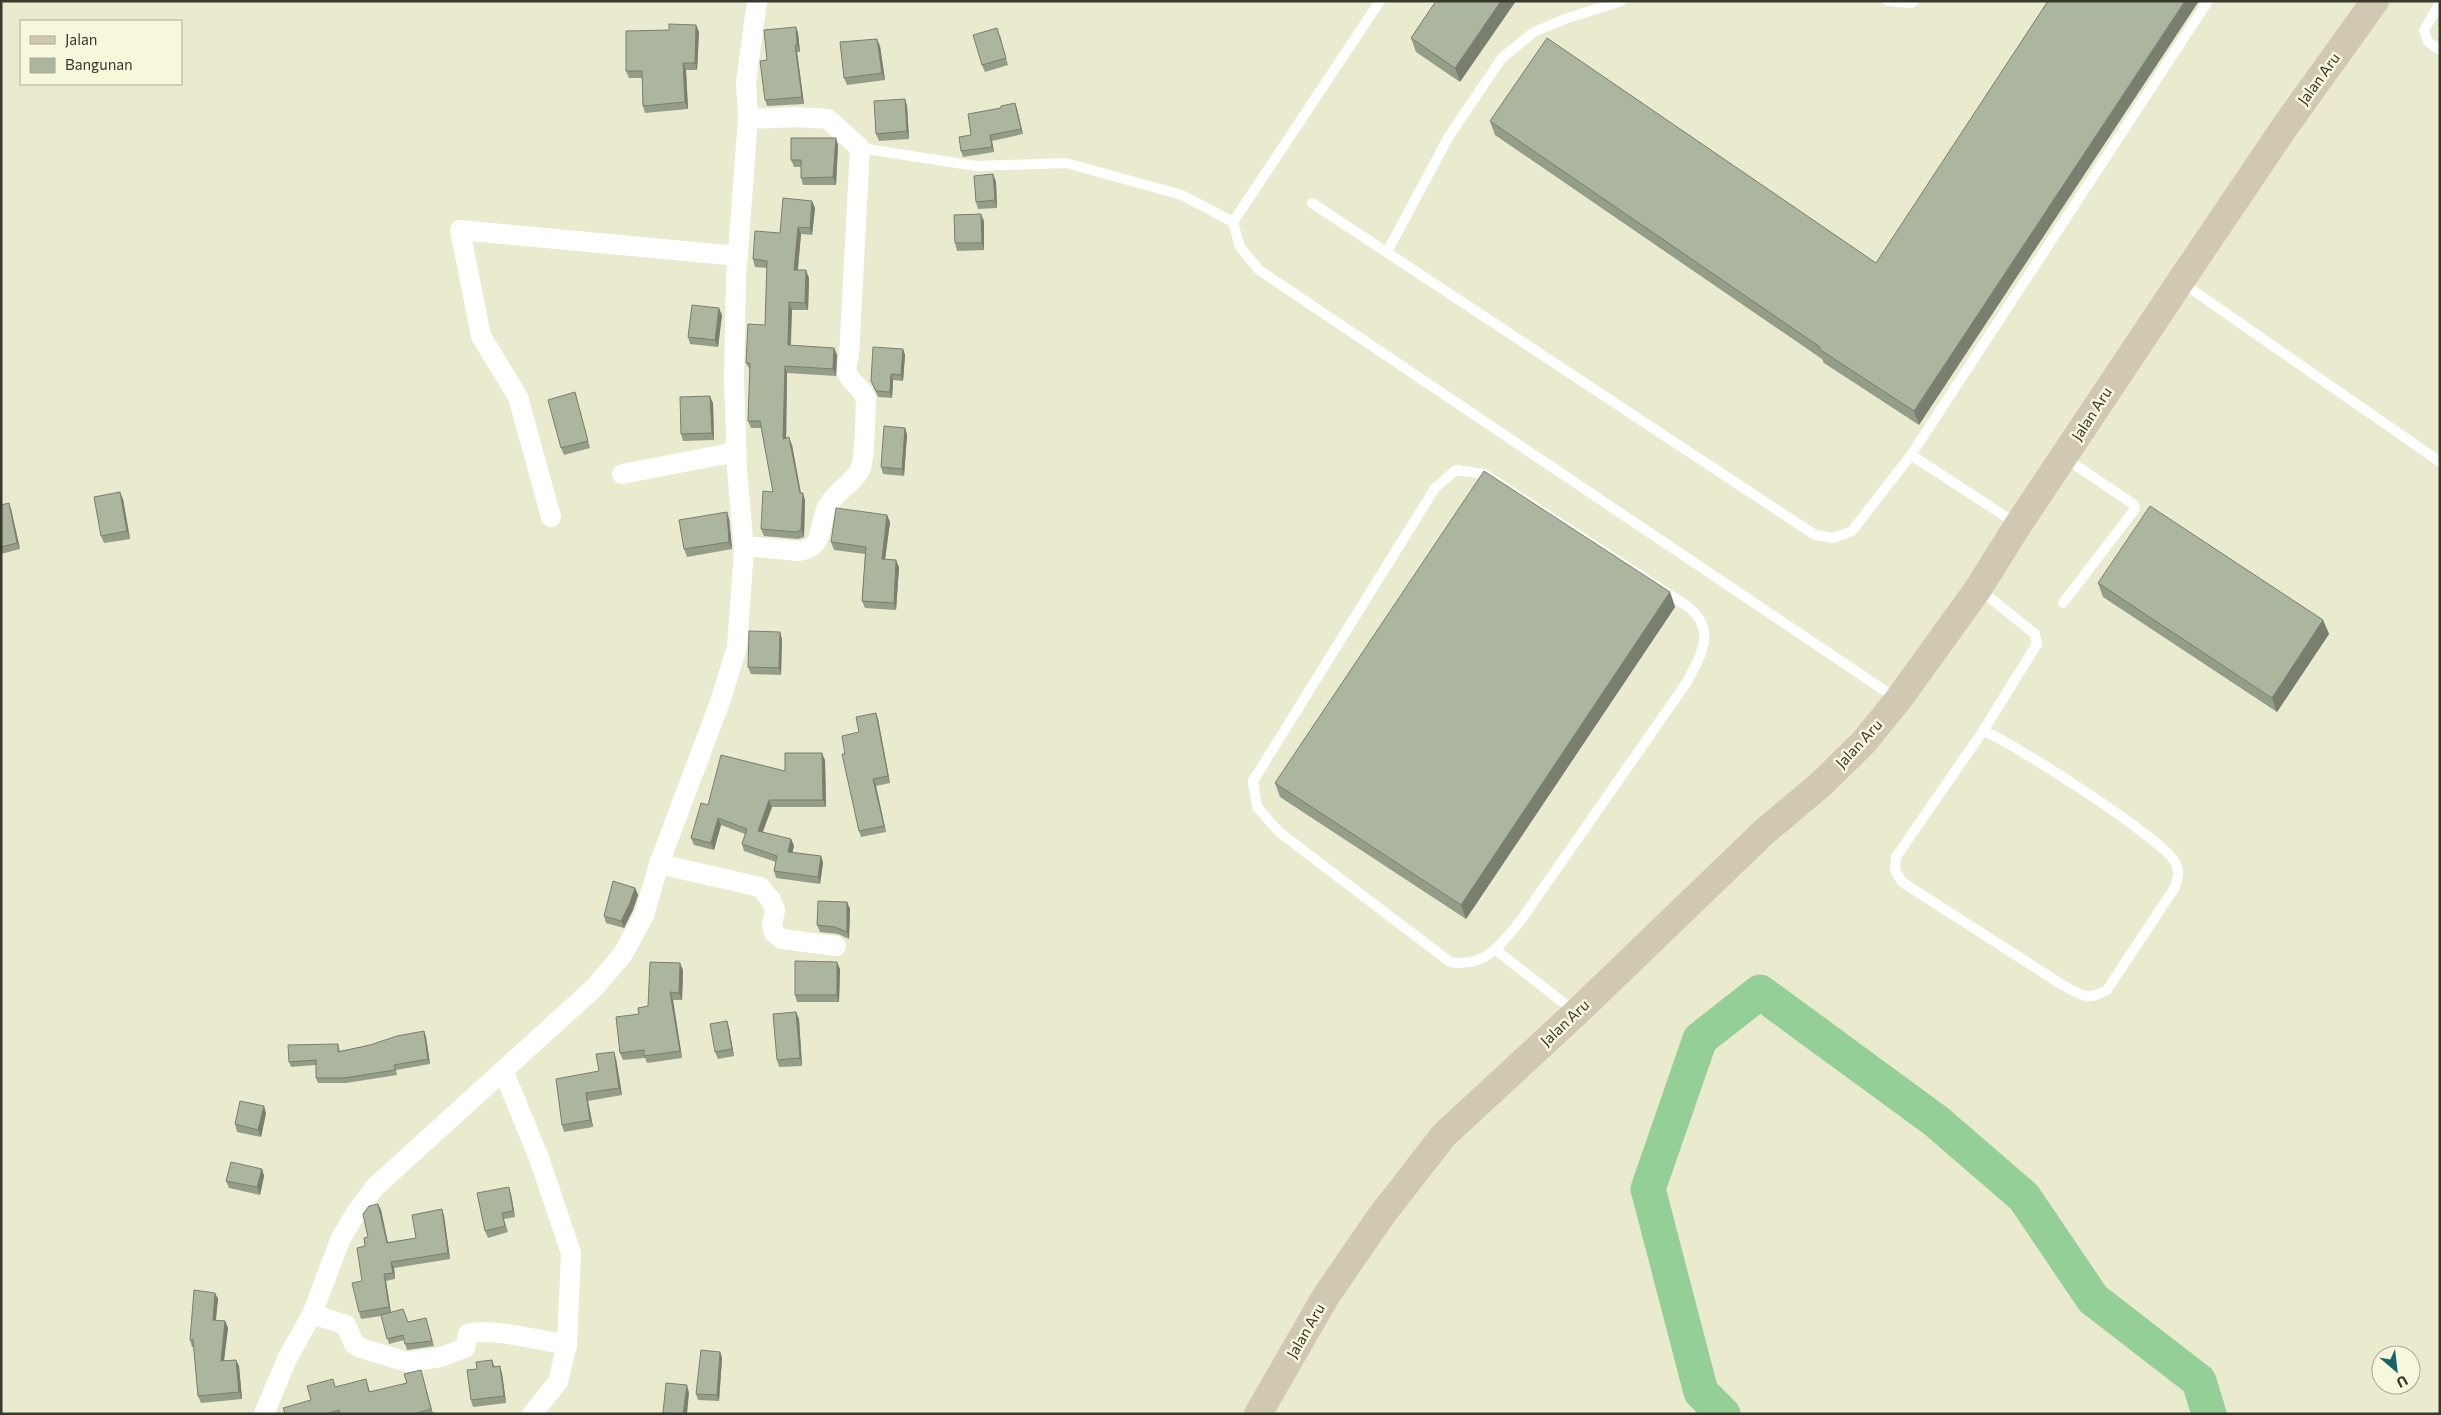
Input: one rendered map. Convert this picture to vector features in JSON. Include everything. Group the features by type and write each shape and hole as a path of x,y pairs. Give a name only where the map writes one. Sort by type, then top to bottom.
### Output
{"street":[{"path":"264,1414 287,1359 312,1314 341,1238 375,1187 594,988 623,954 644,915 660,864 720,702 737,647 744,546 736,452 734,378 738,256 748,119 746,82 757,1"},
{"name":"Jalan Aru","path":"1258,1414 1326,1296 1381,1216 1438,1143 1764,832 1820,785 1863,743 1898,700 1978,589 2018,525 2180,282 2286,125 2374,1"},
{"path":"744,546 799,550 812,547 819,541 826,509 835,494 854,479 861,466 866,398 849,377 846,368 850,356 860,148 828,119 797,116 748,119"},
{"path":"551,518 518,397 481,336 460,230 738,256"},
{"path":"622,474 736,452"},
{"path":"660,864 760,887 771,900 775,910 772,926 774,933 782,939 836,946"},
{"path":"503,1070 539,1158 571,1253 567,1345 558,1382 532,1414"},
{"path":"312,1314 346,1325 354,1344 361,1348 407,1362 441,1357 465,1348 468,1334 476,1332 505,1334 567,1345"}],"lane":[{"path":"1233,222 1380,1"},
{"path":"1387,252 1449,136 1502,58 1534,32 1564,19 1621,1"},
{"path":"1888,1 1911,3 1914,1"},
{"path":"1312,203 1815,535 1833,538 1852,531 1912,455 2208,1"},
{"path":"2440,3 2424,30 2428,42 2440,50"},
{"path":"860,148 976,166 1066,163 1182,195 1233,222 1240,247 1259,270 1898,700"},
{"path":"2180,282 2440,462"},
{"path":"1912,455 2018,525"},
{"path":"2063,603 2135,509 2132,504 2064,457"},
{"path":"1456,470 1484,474 1687,606 1698,615 1704,629 1704,647 1687,682 1521,920 1496,950 1465,965 1450,962 1279,832 1257,807 1253,781 1435,488 1456,470"},
{"path":"1978,589 2035,634 2037,644 1983,731 1896,858 1895,870 1902,882 2064,986 2083,996 2093,998 2107,990 2175,887 2179,874 2174,860 2151,837 1995,735 1983,731"},
{"path":"1496,950 1576,1013"}],"building":[{"path":"1436,1 1501,1 1455,68 1411,38"},
{"path":"2048,1 2185,1 1914,411 1819,349 1820,347 1490,121 1547,38 1876,263"},
{"path":"669,24 696,25 695,63 683,63 685,102 643,106 642,71 626,71 626,31 669,30"},
{"path":"796,27 797,45 795,45 802,97 765,100 760,61 767,60 764,30"},
{"path":"997,28 1006,58 982,65 973,35"},
{"path":"877,39 882,73 844,78 840,42"},
{"path":"905,99 907,131 876,134 874,101"},
{"path":"1015,103 1021,129 990,135 992,147 961,151 959,137 971,135 968,114 1001,108 1001,106"},
{"path":"791,138 836,138 833,177 801,178 801,160 791,160"},
{"path":"993,174 995,200 976,202 974,176"},
{"path":"783,198 812,201 810,228 798,227 794,270 806,270 805,303 789,302 788,345 834,348 833,369 785,366 783,439 789,437 800,493 803,493 801,530 796,532 761,529 763,491 773,492 760,421 748,421 750,363 746,363 748,324 765,325 767,261 753,259 755,231 780,233"},
{"path":"981,214 982,243 955,243 954,215"},
{"path":"692,305 719,308 715,340 688,337"},
{"path":"873,347 903,349 901,375 891,374 890,392 876,391 871,381"},
{"path":"575,392 588,441 561,448 548,400"},
{"path":"710,396 712,433 681,434 680,397"},
{"path":"884,426 905,428 902,469 881,467"},
{"path":"1484,471 1670,592 1461,905 1275,783"},
{"path":"120,492 127,531 101,536 94,497"},
{"path":"9,503 17,543 1,547 1,505"},
{"path":"2150,506 2323,620 2272,698 2098,583"},
{"path":"836,508 887,515 882,559 896,560 894,603 862,601 866,547 831,542"},
{"path":"727,512 729,542 684,549 679,520"},
{"path":"749,631 780,632 779,668 748,667"},
{"path":"876,713 888,776 873,779 884,826 859,831 842,754 845,754 842,736 859,732 856,717"},
{"path":"785,753 822,753 823,800 769,800 758,831 791,839 788,852 821,856 818,877 774,871 777,856 742,844 747,829 718,818 711,843 691,838 701,803 708,805 721,755 785,771"},
{"path":"613,881 635,888 621,921 604,916"},
{"path":"818,901 847,902 847,932 835,927 817,925"},
{"path":"795,961 837,962 837,995 795,995"},
{"path":"650,962 680,963 679,993 670,992 680,1051 644,1056 644,1050 620,1053 616,1017 639,1014 638,1008 648,1006"},
{"path":"796,1012 800,1058 777,1060 773,1014"},
{"path":"727,1021 732,1049 715,1052 710,1024"},
{"path":"424,1031 428,1059 394,1065 395,1070 344,1078 316,1078 316,1060 289,1062 288,1045 338,1044 338,1052 370,1045 397,1036"},
{"path":"614,1052 619,1088 586,1093 590,1120 562,1125 556,1079 599,1071 596,1054"},
{"path":"240,1101 264,1106 258,1130 235,1124"},
{"path":"231,1162 262,1169 257,1187 226,1181"},
{"path":"509,1187 513,1211 502,1213 505,1226 485,1231 477,1193"},
{"path":"378,1204 387,1243 416,1238 412,1215 442,1209 448,1253 391,1262 393,1273 384,1274 389,1307 359,1312 352,1283 362,1281 357,1248 365,1246 364,1238 368,1237 363,1214 369,1206"},
{"path":"194,1290 215,1293 213,1320 225,1321 221,1361 236,1360 239,1392 198,1396 193,1340 190,1340"},
{"path":"403,1309 408,1322 426,1318 432,1341 405,1344 403,1335 387,1339 381,1315"},
{"path":"701,1350 720,1352 717,1395 696,1394"},
{"path":"492,1360 493,1367 500,1366 504,1396 471,1400 467,1370 477,1369 476,1362"},
{"path":"421,1370 431,1409 414,1414 340,1414 339,1410 326,1414 285,1414 283,1408 311,1400 307,1386 333,1379 335,1387 366,1379 369,1392 407,1383 404,1374"},
{"path":"666,1383 687,1385 683,1414 663,1413"}],"waterway":[{"path":"1723,1414 1701,1392 1648,1189 1700,1039 1760,992 1936,1121 2024,1197 2093,1299 2199,1381 2209,1414"}]}
